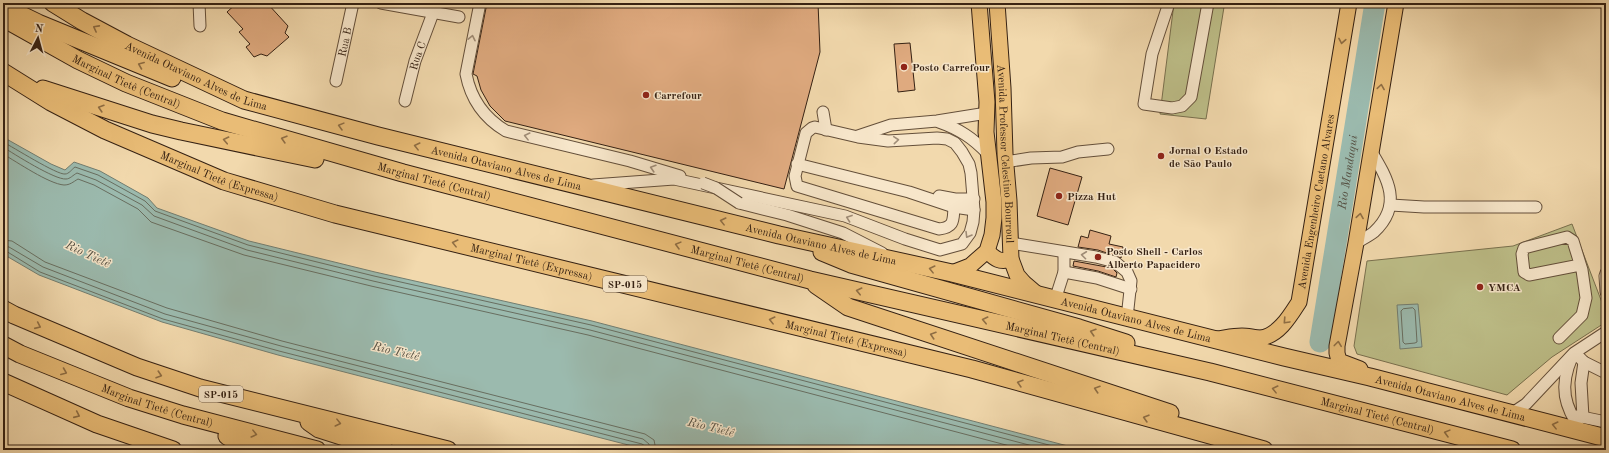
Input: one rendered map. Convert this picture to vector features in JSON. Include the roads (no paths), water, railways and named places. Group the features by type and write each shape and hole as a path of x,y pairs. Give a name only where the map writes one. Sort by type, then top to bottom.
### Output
{"highway":[{"name":"Avenida Otaviano Alves de Lima","path":"53,3 127,45 244,100 378,136 578,186 779,235 952,273 1127,318 1370,377 1511,414 1583,424 1606,438"},
{"path":"3,6 38,23 179,81 244,100"},
{"name":"Marginal Tietê (Central)","path":"3,18 78,60 126,84 222,121 402,172 810,280 1210,372 1512,450"},
{"path":"7,75 89,104 180,131 333,162 402,172"},
{"name":"Marginal Tietê (Expressa)","path":"7,75 51,102 105,130 224,182 335,214 972,369 1264,450"},
{"path":"779,235 851,264 1079,328 1210,372"},
{"path":"810,280 848,307 1203,424 1223,439"},
{"name":"SP-015","path":"3,309 27,321 136,367 200,388 448,450"},
{"name":"Marginal Tietê (Central)","path":"3,345 20,354 129,398 209,423 316,450"},
{"path":"3,382 97,424 172,450"},
{"path":"294,412 319,429 385,450"},
{"path":"209,423 234,440 264,450"}],"main road":[{"name":"Avenida Professor Celestino Bourroul","path":"979,3 987,102 987,142 994,202 992,234 987,251"},
{"name":"Avenida Professor Celestino Bourroul","path":"997,3 1003,88 1005,158 1011,259 1017,275 1024,284 1038,295"},
{"name":"Avenida Engenheiro Caetano Alvares","path":"1216,339 1242,336 1260,338 1269,336 1276,332 1290,316 1299,302 1349,3"},
{"path":"1370,377 1359,368 1339,361 1337,353 1339,333 1356,244 1396,3"},
{"path":"987,113 1003,88"},
{"path":"987,142 995,121 1004,115"},
{"path":"987,142 991,138 995,138 1002,143 1005,158"},
{"path":"952,273 970,266 987,251 993,258 999,261 1003,262 1011,259"}],"street":[{"path":"199,3 200,26"},
{"name":"Rua B","path":"336,81 353,3"},
{"path":"381,3 410,6 433,13 459,17"},
{"path":"480,3 466,74 468,85 474,99 482,112 494,124 506,131 630,161 703,183 716,188 739,202 787,215 843,233 897,260"},
{"path":"1169,3 1152,54 1144,104 1172,108 1182,106 1191,97 1208,3"},
{"name":"Rua C","path":"405,101 415,61 433,13"},
{"path":"823,112 826,130"},
{"path":"858,137 891,125 937,121 987,113"},
{"path":"937,121 962,131 978,143 987,142"},
{"path":"578,186 674,179 845,216 940,250 962,244 970,233 973,222 974,205 969,164 955,143 947,139 937,138 888,141 812,128 806,133 797,164 795,176 797,186 939,229 947,228 951,225 953,221 954,207"},
{"path":"1005,158 1062,157 1078,152 1108,149"},
{"path":"1356,244 1374,232 1391,204 1388,180 1371,151"},
{"path":"797,164 909,192 954,207 974,205"},
{"path":"931,193 974,205"},
{"path":"1391,204 1424,207 1536,207"},
{"path":"1559,338 1582,315 1586,298 1580,265 1573,241 1567,237 1524,248 1522,254 1524,272 1529,275 1580,265"},
{"path":"1011,243 1096,256 1115,262 1128,272 1131,281 1127,318"},
{"path":"1055,300 1064,272 1064,252"},
{"path":"1064,272 1096,278 1131,289"},
{"path":"1606,273 1606,292"},
{"path":"1511,414 1526,404 1574,353 1606,332"},
{"path":"1574,353 1584,362 1606,373"},
{"path":"1574,353 1565,375 1564,388 1565,401 1571,415 1583,424 1606,422"},
{"path":"1583,424 1581,383 1584,362"}],"water":[{"name":"Rio Tietê","path":"3,137 51,164 65,170 74,162 100,171 148,198 157,208 249,241 375,272 592,321 1083,450 648,450 278,355 162,322 39,275 3,254"},
{"path":"1418,304 1422,347 1400,349 1397,305"}],"waterway":[{"name":"Rio Mandaqui","path":"1320,342 1375,3"}],"place":[{"name":"Posto Carrefour","path":"904,67"},
{"name":"Carrefour","path":"646,95"},
{"name":"Jornal O Estado de São Paulo","path":"1161,156"},
{"name":"Pizza Hut","path":"1059,196"},
{"name":"Posto Shell - Carlos Alberto Papacidero","path":"1098,257"},
{"name":"YMCA","path":"1480,287"}]}
